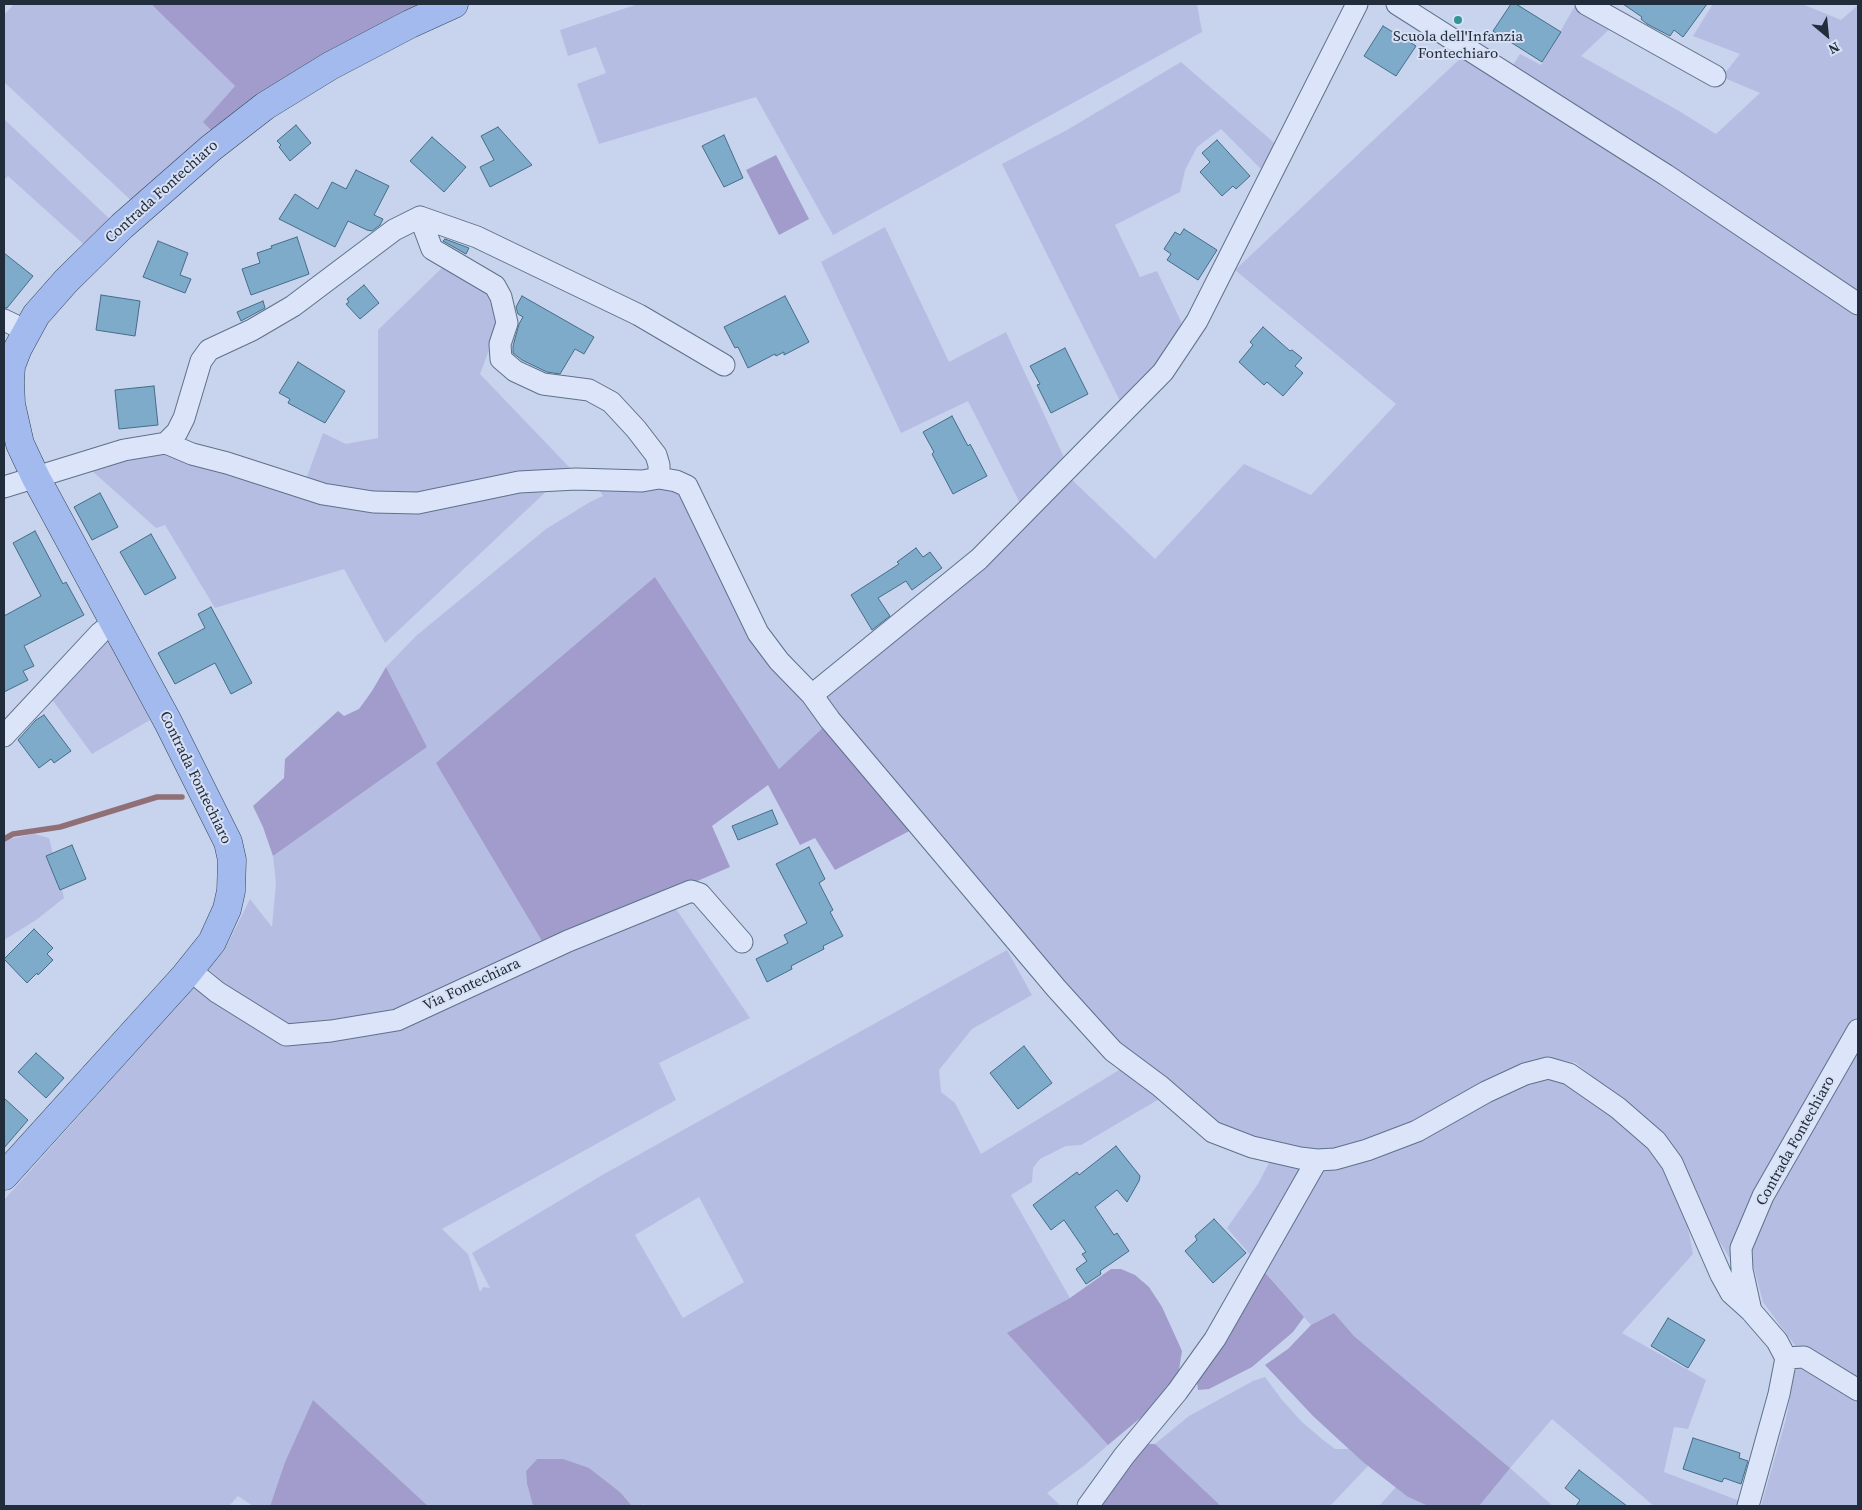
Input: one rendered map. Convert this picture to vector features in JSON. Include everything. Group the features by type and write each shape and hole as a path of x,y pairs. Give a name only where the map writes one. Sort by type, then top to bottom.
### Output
{"main road":[{"name":"Contrada Fontechiaro","path":"4,1176 190,970 212,942 227,909 231,891 232,860 228,842 168,722 36,478 20,444 11,404 10,382 12,366 18,348 15,325 36,315 66,281 122,226 210,148 266,106 417,14 454,4"}],"street":[{"path":"812,695 980,559 1163,372 1197,321 1357,4"},
{"path":"1397,4 1666,175 1858,304"},
{"path":"1586,4 1715,76"},
{"path":"417,218 432,249 495,286 501,297 507,323 500,344 500,359 515,371 543,384 589,390 610,402 636,429 656,455 659,465 658,478"},
{"path":"166,443 177,432 184,418 201,361 209,350 252,330 293,306 394,230 417,218 477,237 639,315 724,365"},
{"path":"4,487 124,450 166,443 192,454 227,463 323,494 373,502 418,503 519,482 576,479 642,481 658,478 676,481 687,486 758,633 779,661 812,695 843,735 1056,988 1113,1051 1160,1086 1213,1132 1252,1147 1300,1158 1317,1160 1335,1158 1367,1150 1418,1131 1486,1092 1525,1074 1548,1068 1569,1074 1618,1108 1656,1141 1672,1163 1720,1275 1731,1292 1751,1311"},
{"path":"4,736 100,633 114,622"},
{"name":"Via Fontechiara","path":"190,970 217,992 286,1035 331,1031 397,1020 568,941 691,891 700,894 742,942"},
{"name":"Contrada Fontechiaro","path":"1786,1358 1777,1341 1751,1311 1742,1270 1741,1248 1763,1196 1858,1030"},
{"path":"1088,1506 1124,1456 1178,1392 1215,1339 1317,1160"},
{"path":"1748,1506 1779,1394 1786,1358 1804,1357 1858,1390"}],"shaded area":[{"path":"14,4 151,4 235,86 204,121 215,134 137,206 4,82 4,15"},
{"path":"151,4 422,4 215,134 203,122 235,86"},
{"path":"638,4 1197,4 1202,32 833,235 756,97 599,144 577,84 606,73 596,47 568,56 560,30"},
{"path":"1576,4 1615,24 1581,56 1716,134 1760,93 1722,77 1740,54 1693,36 1713,4 1802,4 1841,20 1858,5 1858,293 1513,65 1520,54 1541,65"},
{"path":"1463,56 1858,315 1858,1022 1786,1147 1738,1272 1710,1226 1663,1136 1576,1063 1547,1057 1520,1067 1420,1124 1371,1142 1305,1155 1217,1128 1118,1043 822,702 989,563 1070,478 1155,559 1244,464 1311,495 1396,404 1235,270"},
{"path":"1181,62 1279,147 1264,172 1221,129 1197,147 1185,170 1180,192 1115,225 1140,277 1157,271 1187,334 1123,407 1002,164 1067,130"},
{"path":"4,119 115,224 90,250 8,176 4,180"},
{"path":"776,155 809,219 779,235 746,170"},
{"path":"885,227 949,362 1006,332 1067,464 1022,507 968,401 901,433 821,262"},
{"path":"444,266 481,289 495,302 496,323 491,345 480,374 572,470 396,497 305,482 323,433 346,444 378,438 378,330"},
{"path":"169,450 321,497 551,487 385,643 344,569 215,608 165,525 156,528 90,469"},
{"path":"595,483 677,483 755,637 800,699 825,726 779,769 655,577 545,946 432,998 348,1025 284,1027 256,1010 207,968 224,951 250,899 272,927 276,883 273,856 427,747 386,667 416,636 546,529 603,496"},
{"path":"655,577 779,769 828,723 915,828 835,870 815,838 800,845 768,785 712,826 730,867 545,946 436,763"},
{"path":"107,638 150,720 92,754 51,698"},
{"path":"386,667 427,747 273,856 253,806 284,778 285,759 338,711 344,716 359,709"},
{"path":"34,834 49,838 64,898 36,920 4,940 4,840"},
{"path":"672,903 750,1018 659,1063 676,1100 442,1229 468,1254 480,1292 483,1287 490,1288 472,1253 604,1174 1007,950 1032,995 972,1029 939,1070 941,1092 955,1103 981,1154 1129,1064 1166,1095 1081,1145 1066,1146 1040,1159 1033,1168 1032,1182 1011,1195 1070,1298 1008,1334 1108,1445 1047,1493 1061,1506 646,1506 643,1504 641,1506 632,1506 621,1493 563,1459 537,1459 526,1471 527,1484 533,1506 428,1506 313,1401 285,1462 270,1506 253,1506 238,1496 229,1506 4,1506 4,1200 197,983 283,1039 397,1023","holes":["699,1197 744,1282 683,1318 635,1235"]},
{"path":"1858,1046 1858,1381 1796,1347 1763,1302 1750,1254 1766,1206"},
{"path":"1562,1075 1635,1135 1667,1169 1687,1223 1693,1254 1622,1333 1706,1380 1688,1429 1674,1427 1664,1472 1745,1503 1744,1506 1654,1506 1552,1419 1510,1468 1553,1506 1479,1506 1509,1467 1354,1336 1334,1313 1311,1325 1227,1228 1258,1184 1271,1159 1307,1167 1507,1084"},
{"path":"1111,1269 1121,1269 1135,1275 1149,1287 1162,1307 1182,1351 1177,1382 1150,1410 1108,1445 1007,1333 1070,1298"},
{"path":"1263,1270 1304,1317 1293,1332 1252,1367 1209,1389 1198,1390 1196,1376"},
{"path":"1334,1313 1354,1336 1510,1468 1479,1506 1428,1506 1408,1497 1363,1462 1313,1416 1265,1365 1288,1349 1311,1325"},
{"path":"1796,1364 1858,1394 1858,1506 1761,1506 1786,1419"},
{"path":"1265,1377 1302,1422 1335,1449 1349,1449 1368,1466 1330,1506 1221,1506 1155,1444 1189,1416 1253,1381"},
{"path":"313,1400 428,1506 270,1506 285,1462"},
{"path":"1143,1444 1155,1444 1221,1506 1099,1506"},
{"path":"537,1459 563,1459 589,1468 621,1493 632,1506 533,1506 527,1484 526,1471"},
{"path":"1396,1487 1408,1497 1428,1506 1379,1506"}],"building":[{"path":"1511,4 1516,4 1561,32 1542,62 1493,31"},
{"path":"1623,4 1707,4 1683,37 1674,30 1670,36 1647,24 1641,19 1642,17"},
{"path":"1383,26 1416,46 1396,76 1364,56"},
{"path":"296,125 311,143 290,161 279,147 281,145 277,141"},
{"path":"498,127 532,165 490,187 480,167 494,160 481,136"},
{"path":"724,135 743,178 724,187 702,146"},
{"path":"432,137 466,167 444,192 410,161"},
{"path":"1217,140 1250,176 1236,189 1233,186 1222,196 1200,172 1210,162 1202,153"},
{"path":"356,170 389,186 374,215 383,219 380,225 372,231 348,221 335,247 279,219 295,194 318,209 332,182 346,189"},
{"path":"1184,229 1217,250 1198,280 1167,260 1171,254 1164,249 1175,232 1180,235"},
{"path":"297,237 309,274 251,295 242,269 260,263 257,253"},
{"path":"445,239 469,248 466,254 443,241"},
{"path":"158,241 188,253 180,275 191,279 185,293 143,277"},
{"path":"4,253 33,276 7,308 4,308"},
{"path":"364,285 379,303 360,319 346,304 349,302 347,299"},
{"path":"101,295 140,301 135,336 96,330"},
{"path":"522,296 594,337 584,354 575,349 560,374 547,372 522,360 513,353 519,324 523,317 518,314 516,307"},
{"path":"785,296 809,342 784,355 784,352 776,356 775,354 748,368 738,347 735,348 724,327"},
{"path":"263,301 265,308 241,321 237,312"},
{"path":"1263,327 1290,351 1292,350 1302,358 1295,366 1303,373 1283,396 1267,382 1264,385 1239,362 1253,345 1250,342"},
{"path":"1065,348 1088,394 1051,413 1037,385 1040,384 1030,366"},
{"path":"298,362 345,391 325,423 288,403 290,399 279,393"},
{"path":"154,386 158,425 119,429 115,390"},
{"path":"952,416 987,476 953,494 923,432"},
{"path":"100,493 118,527 92,540 74,507"},
{"path":"35,531 63,584 66,582 84,615 24,646 34,666 23,671 28,680 4,692 4,616 41,596 13,543"},
{"path":"151,534 176,578 145,595 120,552"},
{"path":"916,548 923,557 930,552 942,568 912,590 906,581 878,598 890,616 872,630 851,595 899,564 897,562"},
{"path":"211,607 252,683 231,694 215,663 175,684 158,653 205,628 198,614"},
{"path":"44,715 71,751 54,763 51,759 39,768 18,740 36,720"},
{"path":"772,810 778,824 738,840 732,826"},
{"path":"72,845 86,879 60,890 46,856"},
{"path":"809,847 825,879 819,883 833,910 830,912 843,936 823,946 824,949 791,966 792,969 767,982 756,959 788,943 784,935 807,923 776,864"},
{"path":"34,929 53,948 47,954 53,960 27,983 4,959"},
{"path":"1024,1046 1052,1083 1018,1109 990,1073"},
{"path":"36,1053 64,1078 46,1098 18,1072"},
{"path":"4,1098 28,1120 4,1148"},
{"path":"1116,1146 1140,1176 1139,1181 1127,1202 1117,1190 1095,1207 1114,1235 1117,1233 1129,1251 1100,1271 1101,1274 1086,1284 1076,1269 1087,1261 1082,1254 1086,1252 1064,1220 1051,1230 1033,1205 1077,1172 1079,1175"},
{"path":"1214,1219 1246,1253 1213,1283 1185,1251 1197,1240 1195,1236"},
{"path":"1668,1318 1705,1340 1688,1368 1651,1346"},
{"path":"1693,1438 1740,1453 1739,1458 1748,1461 1741,1484 1724,1478 1722,1482 1683,1469"},
{"path":"1579,1470 1627,1506 1576,1506 1580,1500 1565,1488"}],"waterway":[{"path":"4,839 13,834 60,827 157,797 182,797"}],"place":[{"name":"Scuola dell'Infanzia Fontechiaro","path":"1458,20"}]}
